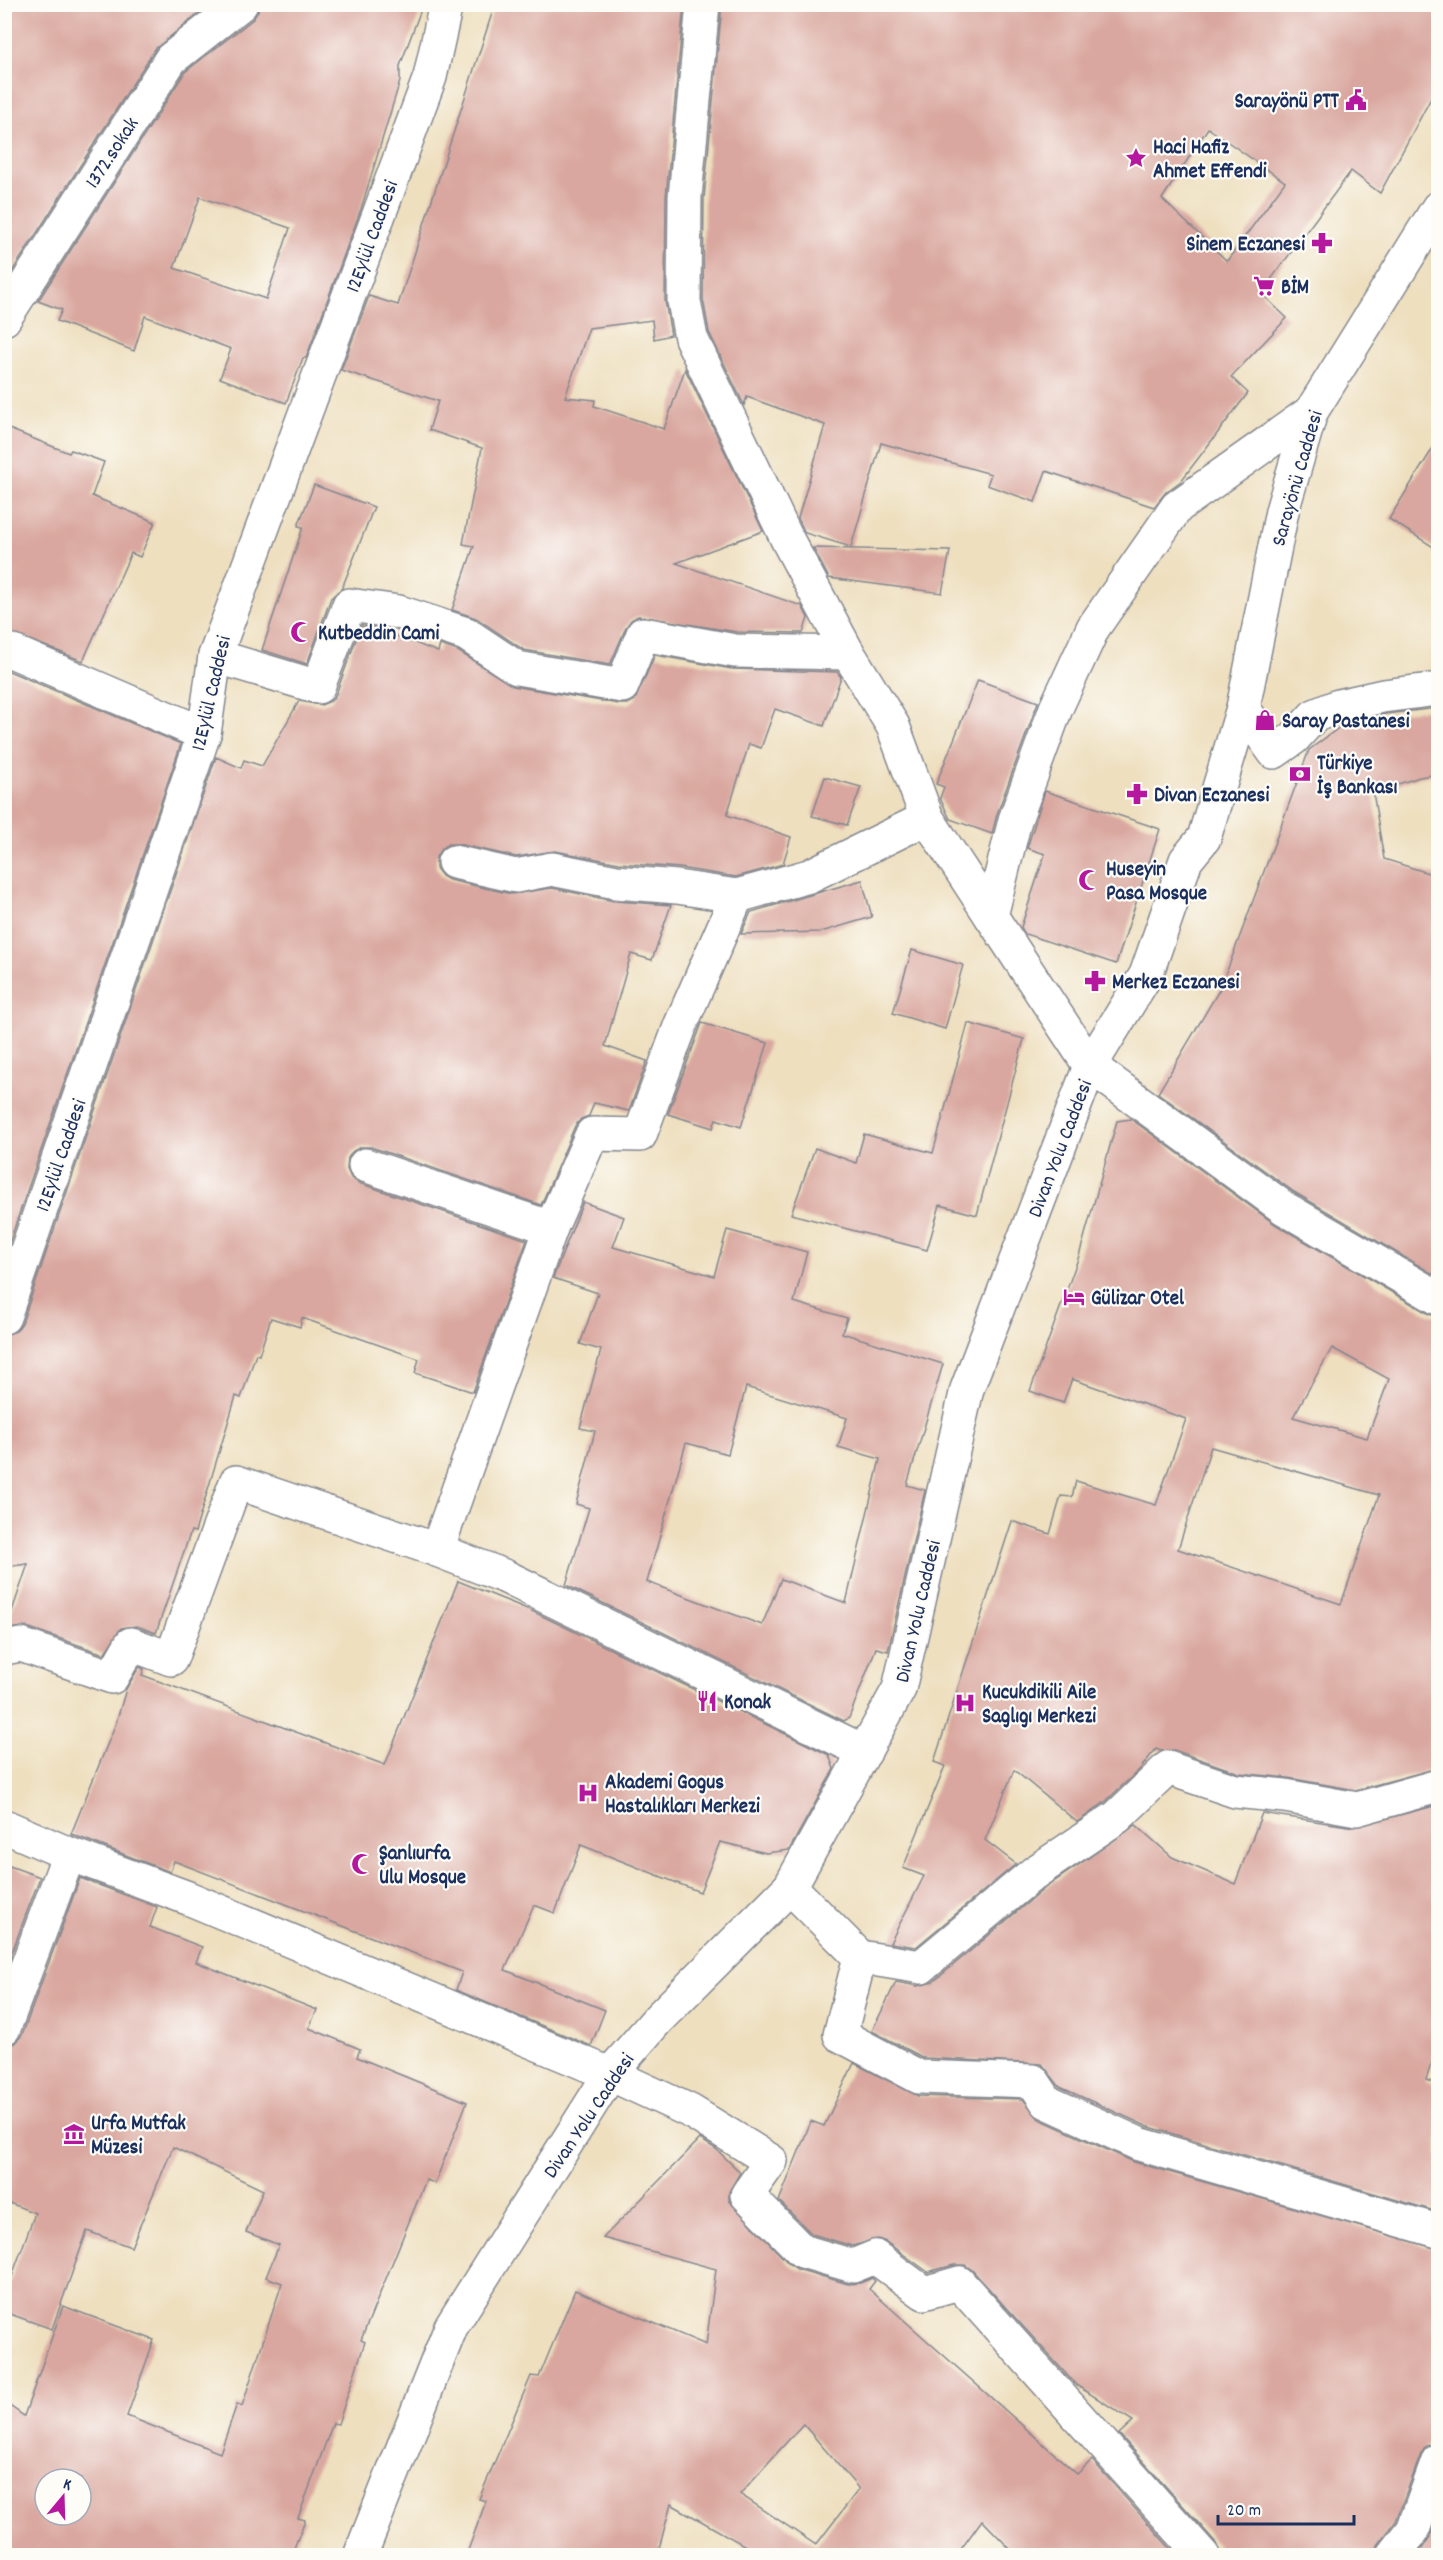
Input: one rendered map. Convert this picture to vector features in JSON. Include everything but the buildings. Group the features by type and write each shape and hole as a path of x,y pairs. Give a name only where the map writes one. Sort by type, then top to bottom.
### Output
{"street":[{"name":"1372.sokak","path":"4,319 171,59 241,4"},
{"name":"12Eylül Caddesi","path":"5,1314 204,734 215,656 430,77 446,4"},
{"path":"703,4 685,197 684,301 691,338 788,541 848,653 893,726 927,818 1090,1066 1284,1208 1438,1298"},
{"name":"Sarayönü Caddesi","path":"1243,708 1282,511 1311,412 1434,222"},
{"path":"991,916 1015,820 1056,708 1093,628 1177,507 1311,412"},
{"path":"215,656 318,687 349,605 399,612 466,634 517,668 622,686 643,634 735,651 848,653"},
{"path":"4,648 204,734"},
{"path":"1243,708 1274,752 1294,738 1314,716 1338,706 1383,696 1438,689"},
{"name":"Divan Yolu Caddesi","path":"360,2556 451,2327 610,2074 658,2019 790,1887 899,1689 967,1389 1090,1066 1146,975 1186,860 1204,838 1243,708"},
{"path":"454,862 516,876 552,869 616,882 677,887 737,896 809,876 927,818"},
{"path":"436,1550 551,1228 592,1134 640,1136 681,1024 737,896"},
{"path":"365,1165 551,1228"},
{"path":"4,1648 21,1645 112,1677 131,1644 171,1659 236,1482 436,1550 504,1576 865,1752"},
{"path":"790,1887 860,1957 921,1967 1034,1873 1117,1817 1168,1768 1235,1791 1285,1796 1357,1809 1438,1786"},
{"path":"4,1826 69,1854 188,1898 610,2074 690,2111 771,2161 747,2195 802,2251 853,2266 874,2257 924,2293 959,2283 1203,2556"},
{"path":"4,2028 69,1854"},
{"path":"860,1957 840,2035 919,2077 1033,2081 1047,2103 1139,2144 1438,2231"},
{"path":"1393,2556 1413,2530 1438,2461"}],"place":[{"name":"Sarayönü PTT","path":"1356,100"},
{"name":"Haci Hafiz Ahmet Effendi","path":"1136,158"},
{"name":"Sinem Eczanesi","path":"1322,243"},
{"name":"BİM","path":"1264,286"},
{"name":"Kutbeddin Cami","path":"301,632"},
{"name":"Saray Pastanesi","path":"1265,720"},
{"name":"Türkiye İş Bankası","path":"1300,774"},
{"name":"Divan Eczanesi","path":"1137,794"},
{"name":"Huseyin Pasa Mosque","path":"1089,880"},
{"name":"Merkez Eczanesi","path":"1095,981"},
{"name":"Gülizar Otel","path":"1074,1297"},
{"name":"Konak","path":"707,1701"},
{"name":"Kucukdikili Aile Saglıgı Merkezi","path":"965,1703"},
{"name":"Akademi Gogus Hastalıkları Merkezi","path":"588,1793"},
{"name":"Şanlıurfa Ulu Mosque","path":"362,1864"},
{"name":"Urfa Mutfak Müzesi","path":"74,2134"}]}
